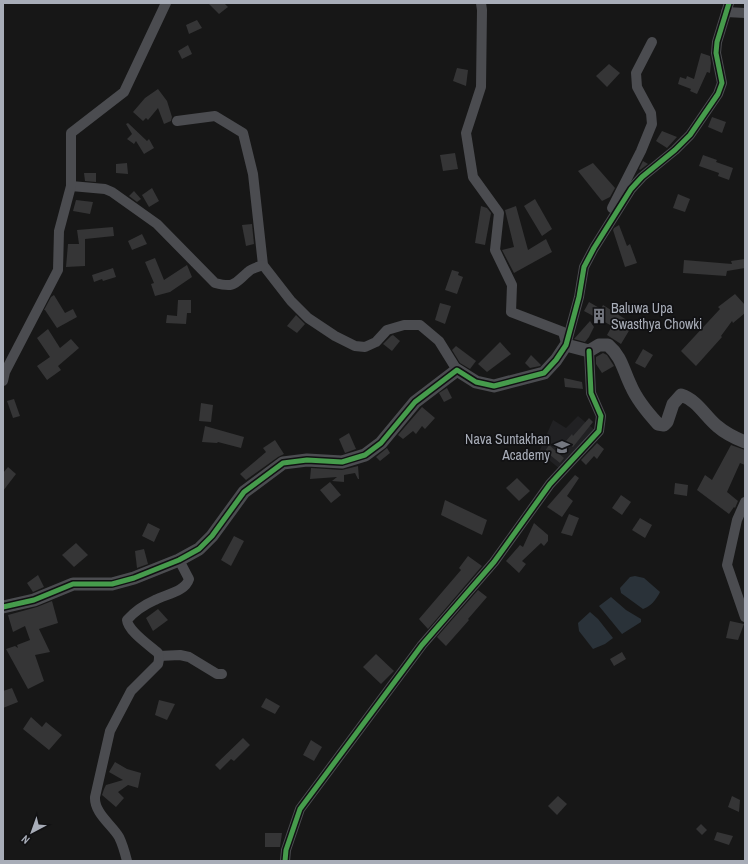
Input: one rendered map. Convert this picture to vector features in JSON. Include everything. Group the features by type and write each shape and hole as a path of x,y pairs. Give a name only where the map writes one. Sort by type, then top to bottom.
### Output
{"street":[{"path":"3,381 5,372 58,270 59,231 71,186 71,133 124,92 166,3"},
{"path":"481,3 481,87 466,133 473,177 499,213 495,250 512,285 511,312 563,332 566,345"},
{"path":"177,121 215,116 242,132 253,174 263,265 297,307 308,318 335,336 355,346 366,347 376,342 387,330 404,325 420,325 439,341 458,370 476,382 494,386 544,373 556,360 566,345 579,297 584,267 631,189 642,177 675,150 690,135 718,94 722,83 716,53 717,42 727,8 745,13"},
{"path":"605,231 609,214 641,151 652,124 651,113 637,87 636,74 652,42"},
{"path":"71,186 105,189 112,192 157,224 215,283 226,286 238,283 250,270 263,265"},
{"path":"566,345 588,351 599,345 608,345 617,353 640,403 658,424 664,425 668,422 673,404 681,394 690,397 718,427 729,435 745,442"},
{"path":"285,861 286,850 300,809 422,645 494,562 550,484 599,431 601,416 590,393 588,351"},
{"path":"3,607 34,600 73,584 112,584 179,560 199,549 212,536 244,492 283,463 307,460 342,462 365,456 381,443 415,402 458,370"},
{"path":"745,502 737,520 727,565 745,617"},
{"path":"127,861 123,846 118,836 96,807 95,797 110,731 127,697 134,687 158,664 158,652 131,630 127,624 127,620 154,600 173,593 188,583 189,579 179,560"},
{"path":"159,656 180,655 189,657 210,671 217,674 222,674"}],"shaded area":[{"name":"Nava Suntakhan Academy","path":"578,416 596,431 560,469 539,452 553,420 566,428"},
{"path":"635,576 644,578 660,592 653,602 643,609 621,593 620,588 630,577"},
{"path":"611,597 626,610 641,619 641,622 622,634 599,606"},
{"path":"590,612 598,619 613,638 605,644 593,649 579,631 578,623"}],"building":[{"path":"208,3 224,3 228,7 219,14"},
{"path":"197,20 202,28 189,34 186,25"},
{"path":"188,45 192,54 182,59 178,51"},
{"path":"701,53 710,56 711,63 710,73 707,72 697,94 690,91 691,89 678,84 680,77 686,79 687,76 694,79"},
{"path":"609,64 620,73 607,87 596,76"},
{"path":"457,68 468,70 466,86 453,81"},
{"path":"158,89 167,101 172,117 171,121 164,124 158,108 148,120 146,118 143,121 133,112 145,98"},
{"path":"712,117 726,122 722,133 708,127"},
{"path":"128,123 147,141 149,139 154,148 144,154 136,141 134,144 127,139 132,134 126,124"},
{"path":"662,131 677,137 667,148 656,141"},
{"path":"455,153 458,169 443,171 440,155"},
{"path":"703,155 717,160 716,162 733,168 729,180 718,176 719,173 699,166"},
{"path":"643,161 648,164 640,170 639,169"},
{"path":"127,163 128,174 116,173 116,164"},
{"path":"593,163 615,188 610,197 602,201 578,171"},
{"path":"84,173 96,173 96,182 85,181"},
{"path":"152,188 159,201 149,207 142,195"},
{"path":"134,191 141,199 137,202 129,196"},
{"path":"678,194 690,199 685,212 673,208"},
{"path":"535,199 552,229 542,236 524,206"},
{"path":"76,200 93,202 90,214 73,211"},
{"path":"481,206 487,208 491,213 485,245 475,243"},
{"path":"516,206 528,250 546,239 552,252 514,273 502,250 514,247 505,210"},
{"path":"252,224 254,244 246,246 242,225"},
{"path":"619,225 627,246 630,244 637,263 625,267 613,230"},
{"path":"113,227 114,236 85,239 85,266 66,267 68,244 79,244 77,230"},
{"path":"142,234 147,244 132,250 128,241"},
{"path":"155,258 164,280 187,265 192,277 170,292 155,296 151,284 154,283 145,262"},
{"path":"745,259 745,268 727,271 726,276 683,273 684,260 732,264 731,261"},
{"path":"113,268 116,277 94,282 92,275"},
{"path":"452,270 459,272 458,275 463,277 457,294 445,290"},
{"path":"735,294 745,305 745,313 733,323 732,321 721,336 722,337 696,366 681,351 720,309 718,307"},
{"path":"54,295 65,313 73,309 77,317 57,328 44,310 51,297"},
{"path":"178,300 191,300 191,313 187,313 186,324 166,323 167,315 177,316"},
{"path":"589,302 601,309 603,305 633,324 621,344 607,335 612,326 584,311"},
{"path":"440,303 451,306 445,324 435,320"},
{"path":"296,315 305,324 297,333 287,326"},
{"path":"590,321 594,327 585,342 574,339"},
{"path":"48,329 60,348 71,339 79,348 58,366 61,370 47,380 37,366 50,357 37,338"},
{"path":"393,335 400,341 392,351 383,344"},
{"path":"500,342 511,354 487,372 478,364"},
{"path":"456,346 476,361 470,369 460,363 452,350"},
{"path":"643,349 653,355 645,368 635,363"},
{"path":"603,353 607,355 614,366 602,373 596,364 596,357"},
{"path":"531,355 541,365 540,366 530,368 525,363"},
{"path":"564,378 582,382 583,389 565,387"},
{"path":"447,388 452,398 444,402 439,393"},
{"path":"14,399 20,416 13,418 7,401"},
{"path":"201,403 213,405 211,422 199,421"},
{"path":"422,407 435,418 425,429 422,426 416,434 413,431 403,439 398,435"},
{"path":"589,418 593,422 573,447 566,441 572,434 573,436"},
{"path":"205,426 244,437 241,448 218,442 202,442"},
{"path":"349,433 356,449 345,453 339,439"},
{"path":"275,440 284,454 246,480 240,474 266,452 263,448"},
{"path":"597,443 604,449 597,459 594,456 586,465 581,460"},
{"path":"549,445 564,458 560,463 545,451"},
{"path":"731,445 745,450 745,465 740,463 727,492 738,501 735,508 734,507 729,514 697,490 705,475 712,480"},
{"path":"387,448 390,453 380,461 376,457"},
{"path":"358,466 359,479 355,473 344,475 344,482 332,481 337,477 310,479 311,468 342,470"},
{"path":"8,467 16,474 3,491 3,473"},
{"path":"575,475 579,478 567,496 573,501 562,517 547,507"},
{"path":"517,478 530,491 519,501 506,488"},
{"path":"330,482 341,495 331,503 320,490"},
{"path":"675,483 688,485 687,496 674,494"},
{"path":"621,495 631,502 622,515 612,508"},
{"path":"445,500 487,520 482,535 441,515"},
{"path":"569,514 579,518 572,536 561,533"},
{"path":"640,518 652,525 645,538 632,530"},
{"path":"148,523 160,529 154,542 142,536"},
{"path":"534,523 548,535 548,541 544,546 541,543 522,561 526,564 519,573 506,561 520,545 523,547"},
{"path":"234,536 244,541 231,566 221,560"},
{"path":"76,543 88,555 74,567 62,555"},
{"path":"144,549 148,564 137,568 135,551"},
{"path":"468,556 482,566 428,629 419,619 461,570 459,568"},
{"path":"38,575 44,587 33,592 27,583"},
{"path":"478,590 487,597 446,646 437,637"},
{"path":"52,601 58,623 39,629 50,652 35,655 44,681 28,689 6,649 15,646 18,648 17,645 30,640 25,626 13,632 8,615"},
{"path":"158,609 168,620 153,631 146,618"},
{"path":"730,621 744,624 738,640 726,638"},
{"path":"622,652 626,659 614,666 610,659"},
{"path":"376,654 394,671 381,684 363,667"},
{"path":"12,688 18,702 3,708 3,691"},
{"path":"266,698 280,706 275,714 261,707"},
{"path":"159,700 175,704 167,720 155,715"},
{"path":"31,717 42,727 46,722 62,735 49,750 23,729"},
{"path":"243,738 250,745 234,761 231,759 220,770 215,765"},
{"path":"311,740 322,747 314,761 303,755"},
{"path":"115,762 127,769 141,773 138,788 128,785 118,792 124,798 116,807 102,795 106,785 123,780 109,772"},
{"path":"558,796 567,804 557,815 548,806"},
{"path":"732,796 740,800 739,812 728,807"},
{"path":"701,824 707,830 702,835 696,829"},
{"path":"717,832 733,836 729,845 714,840"},
{"path":"265,833 282,833 280,847 265,847"}],"cycle path":[{"path":"3,607 34,600 73,584 112,584 134,578 179,560 199,549 212,536 244,492 283,463 307,460 342,462 365,455 381,443 415,402 457,370 476,382 494,386 544,373 556,360 566,345 579,297 584,267 594,248 631,189 642,177 675,150 690,135 718,94 722,83 716,53 717,42 729,3"},
{"path":"285,861 286,850 300,809 422,645 494,562 550,484 599,431 601,416 591,393 589,351"}],"place":[{"name":"Baluwa Upa Swasthya Chowki","path":"599,316"},
{"name":"Nava Suntakhan Academy","path":"562,447"}]}
